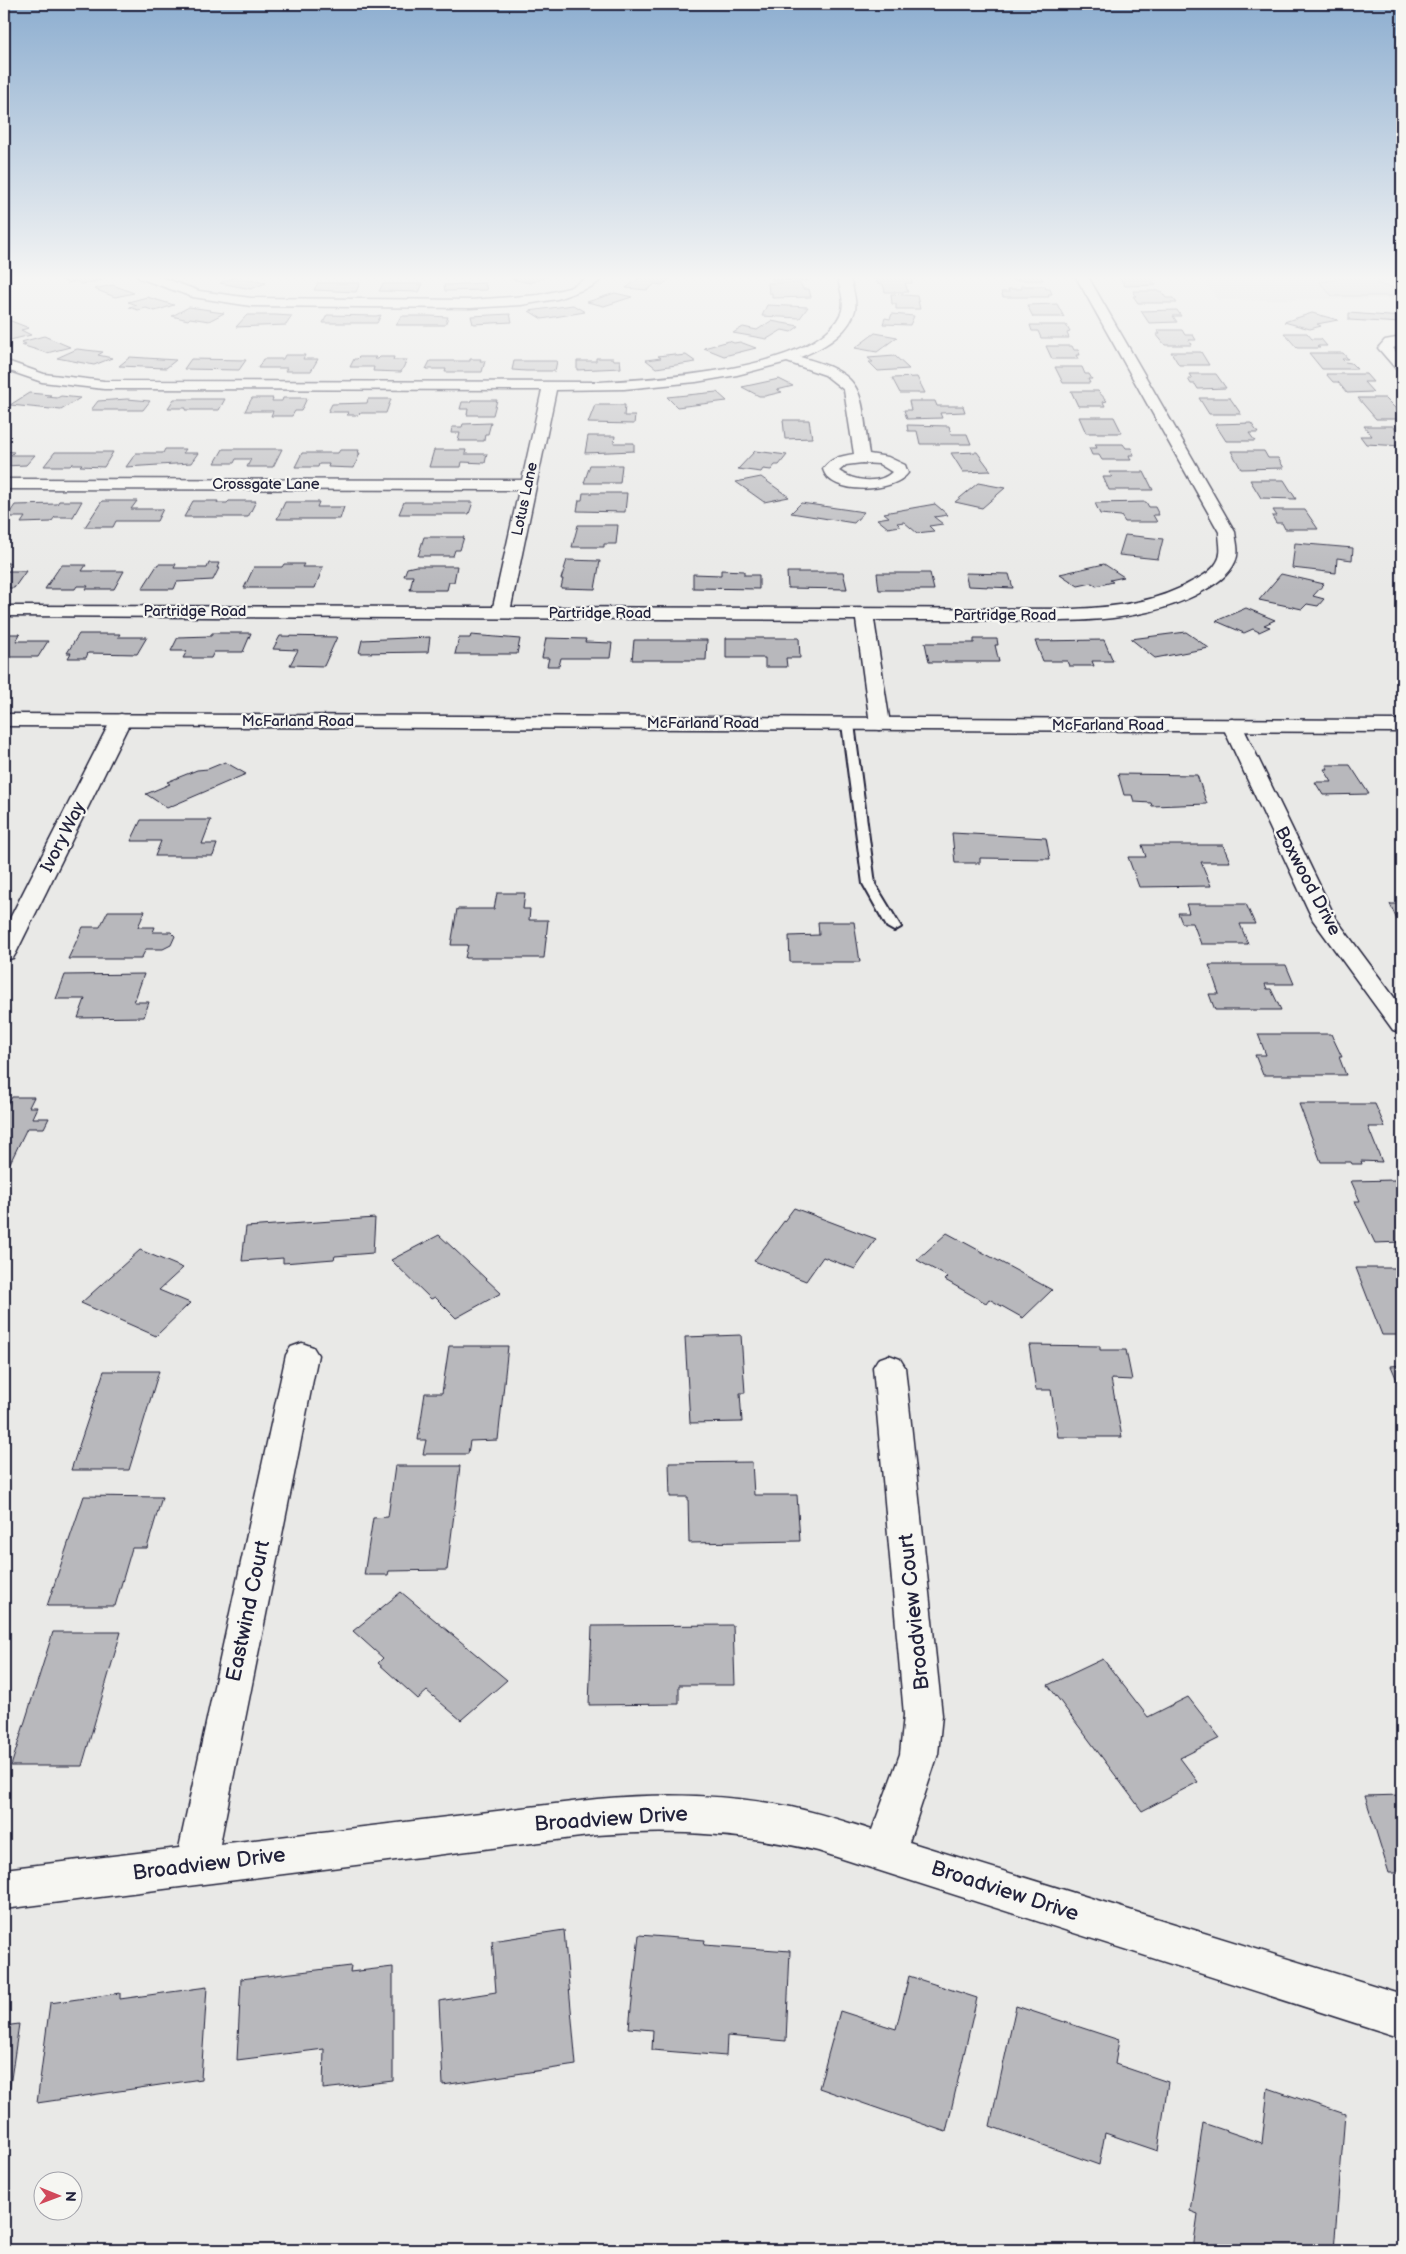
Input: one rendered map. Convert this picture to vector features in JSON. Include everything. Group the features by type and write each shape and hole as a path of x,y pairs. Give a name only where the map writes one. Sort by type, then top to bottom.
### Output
{"street":[{"path":"61,380 94,384 550,386 624,385 680,380"},
{"path":"842,380 851,390 862,458"},
{"name":"Partridge Road","path":"4,610 1094,614 1156,604 1193,590 1215,576 1227,560 1230,548 1227,532 1141,380"},
{"name":"Lotus Lane","path":"501,612 550,386"},
{"name":"Crossgate Lane","path":"4,484 528,485"},
{"path":"864,614 880,724"},
{"name":"McFarland Road","path":"4,720 1402,726"},
{"name":"Ivory Way","path":"4,953 121,720"},
{"name":"Boxwood Drive","path":"1232,725 1325,920 1402,1025"},
{"name":"Eastwind Court","path":"194,1866 302,1355"},
{"name":"Broadview Court","path":"882,1852 893,1833 919,1754 923,1715 889,1366"},
{"name":"Broadview Drive","path":"4,1889 597,1816 647,1812 706,1813 771,1821 818,1832 1402,2016"}],"lane":[{"path":"848,724 869,884 894,927"}],"building":[{"path":"774,380 781,380 793,386 777,390 782,392 765,396 759,396 742,387"},
{"path":"893,380 919,380 925,393 900,393"},
{"path":"1062,380 1089,380 1090,383 1063,383"},
{"path":"1189,380 1220,380 1226,388 1198,389 1195,384 1191,384"},
{"path":"1331,380 1371,380 1373,382 1364,382 1373,392 1347,393 1338,382"},
{"path":"1071,391 1098,391 1107,401 1103,402 1105,406 1078,406"},
{"path":"717,392 727,401 677,407 667,397"},
{"path":"29,393 51,395 47,397 57,398 61,396 80,398 61,410 10,405"},
{"path":"252,398 273,398 272,401 282,401 283,398 307,398 301,411 295,411 292,416 271,416 273,411 245,411"},
{"path":"1199,398 1230,398 1241,414 1209,414"},
{"path":"1358,398 1385,398 1402,415 1402,419 1376,419"},
{"path":"127,399 150,401 143,410 91,410 98,401"},
{"path":"174,399 225,399 219,410 185,410 186,408 168,408"},
{"path":"368,399 391,399 386,413 347,415 348,412 328,412 332,404 367,403"},
{"path":"471,400 497,400 493,415 467,415 468,409 460,409 462,402 470,402"},
{"path":"909,401 935,401 937,406 963,406 965,412 940,413 942,418 907,419 904,410 911,410"},
{"path":"595,405 625,405 624,416 635,416 634,424 588,423"},
{"path":"1079,417 1114,417 1122,433 1086,433"},
{"path":"783,420 809,420 812,438 785,439"},
{"path":"491,423 488,434 485,434 484,441 458,441 460,433 451,433 452,427 462,427 463,424"},
{"path":"1251,423 1258,433 1249,433 1255,441 1226,441 1215,424"},
{"path":"907,425 949,426 951,434 967,434 971,444 920,444 917,431 908,431"},
{"path":"1364,426 1393,426 1402,436 1402,446 1366,444 1360,436 1372,436"},
{"path":"588,436 615,436 614,443 634,443 634,451 585,453"},
{"path":"1095,444 1123,444 1126,448 1131,448 1134,455 1129,455 1131,460 1102,460 1099,455 1092,455 1089,448 1097,448"},
{"path":"165,449 186,449 183,453 198,453 191,463 126,467 136,453 163,453"},
{"path":"223,449 282,449 273,467 247,467 251,459 236,459 234,463 215,463"},
{"path":"340,450 359,450 358,453 360,453 354,468 328,467 329,464 319,464 318,467 295,467 302,453 338,453"},
{"path":"434,450 466,450 465,454 487,454 485,463 462,462 461,467 429,467"},
{"path":"4,451 14,452 11,455 35,455 26,465 4,466"},
{"path":"755,451 787,455 779,465 775,465 771,470 763,469 761,472 738,469"},
{"path":"1231,451 1264,451 1268,458 1278,458 1284,468 1241,469"},
{"path":"55,452 113,452 104,467 80,466 82,464 44,466"},
{"path":"977,452 991,471 963,472 951,453"},
{"path":"590,465 622,465 620,483 584,483"},
{"path":"1109,472 1144,472 1153,490 1109,490 1103,477 1112,477"},
{"path":"761,477 789,497 764,502 736,482"},
{"path":"1250,480 1284,480 1296,499 1261,498"},
{"path":"978,483 1005,488 982,508 955,502"},
{"path":"583,493 627,493 625,512 577,511 579,500 582,500"},
{"path":"59,501 82,501 73,517 55,517 51,522 21,523 25,517 7,517 15,505 57,504"},
{"path":"102,501 137,501 131,509 163,509 157,521 116,521 113,527 85,527"},
{"path":"193,501 227,503 229,501 256,501 248,517 184,517"},
{"path":"285,502 319,502 317,507 344,507 340,519 277,519"},
{"path":"404,502 473,502 469,514 399,514"},
{"path":"1146,502 1149,507 1155,507 1159,515 1153,515 1157,522 1125,522 1121,516 1100,514 1095,503"},
{"path":"801,503 864,512 854,523 791,513"},
{"path":"935,504 948,515 934,517 943,524 929,526 934,531 917,533 904,522 897,523 900,526 888,528 877,519 889,517 884,513"},
{"path":"1273,510 1305,510 1318,529 1285,529 1282,523 1276,523 1272,516 1277,516"},
{"path":"578,525 618,525 616,544 604,544 604,547 572,547"},
{"path":"1125,535 1163,539 1158,559 1119,555"},
{"path":"424,537 464,537 460,550 455,550 453,556 418,556"},
{"path":"1295,543 1353,548 1352,560 1337,558 1336,573 1292,568"},
{"path":"567,560 600,561 595,589 561,588 563,579 561,579"},
{"path":"4,563 10,563 4,571"},
{"path":"209,563 219,563 217,568 219,568 213,580 177,582 174,589 142,589 158,564 176,564 174,568 207,568"},
{"path":"284,564 304,564 302,567 323,567 315,588 244,588 254,567 282,567"},
{"path":"1104,564 1124,577 1096,586 1092,583 1078,586 1060,574"},
{"path":"61,565 86,565 82,571 124,571 114,589 86,589 88,586 77,586 75,589 45,589"},
{"path":"416,566 457,566 454,582 449,582 447,590 410,590 413,576 404,576 407,568"},
{"path":"721,570 744,571 744,575 759,575 759,589 693,588 693,574 721,575"},
{"path":"4,571 26,571 14,588 4,588"},
{"path":"787,572 843,572 847,589 788,588"},
{"path":"877,573 930,573 934,590 879,590"},
{"path":"965,573 1009,574 1013,588 968,586"},
{"path":"1281,574 1324,584 1313,596 1324,599 1318,606 1307,604 1302,609 1259,600"},
{"path":"1246,608 1275,620 1264,625 1270,627 1259,632 1253,629 1244,633 1216,621"},
{"path":"1186,632 1209,648 1155,658 1131,639"},
{"path":"212,633 251,633 243,652 214,652 211,658 183,658 187,651 171,651 178,637 211,636"},
{"path":"4,634 20,634 16,641 48,641 38,657 6,657 4,660"},
{"path":"79,634 120,634 118,637 147,637 137,654 88,653 86,658 68,658 71,653 67,653"},
{"path":"471,635 520,639 517,654 455,654 459,638 470,638"},
{"path":"280,636 337,637 324,666 290,665 298,650 273,649"},
{"path":"430,637 428,652 359,653 362,640"},
{"path":"546,638 586,639 585,642 612,643 610,658 561,658 559,666 547,666 549,658 542,658"},
{"path":"726,638 799,638 800,658 786,658 787,667 765,667 765,658 726,658"},
{"path":"974,639 997,639 998,645 995,645 999,662 929,662 925,643 974,643"},
{"path":"634,640 707,640 706,660 632,660"},
{"path":"1104,640 1113,661 1092,661 1094,666 1069,666 1067,661 1043,661 1035,641"},
{"path":"225,762 246,774 167,808 146,794 170,784 167,782 197,770 208,769"},
{"path":"1326,765 1350,765 1369,794 1323,795 1315,782 1332,782 1324,769 1328,769"},
{"path":"1118,774 1197,775 1207,804 1152,806 1151,803 1134,802 1132,795 1124,795"},
{"path":"141,820 211,820 202,844 217,844 213,856 155,856 161,841 131,841"},
{"path":"952,833 1046,838 1050,859 980,858 980,863 955,863"},
{"path":"1142,845 1223,845 1230,862 1201,862 1211,886 1139,887 1128,857 1146,857"},
{"path":"497,893 525,893 523,909 530,909 529,920 548,920 544,958 465,958 468,945 451,945 457,909 494,909"},
{"path":"1186,904 1246,904 1255,924 1240,924 1248,944 1201,944 1193,923 1182,923 1178,913 1189,913"},
{"path":"1390,904 1402,904 1402,922 1398,922"},
{"path":"108,911 145,911 138,927 155,927 153,932 171,932 175,936 171,945 163,949 146,949 141,959 68,959 83,927 100,927"},
{"path":"818,922 854,922 860,962 790,962 789,936 819,935"},
{"path":"1209,965 1286,965 1294,984 1265,984 1267,989 1271,989 1281,1010 1215,1010 1209,994 1219,994"},
{"path":"144,974 134,1002 149,1002 144,1017 78,1018 85,999 56,999 65,975"},
{"path":"1258,1034 1331,1034 1342,1057 1339,1057 1346,1075 1263,1075 1255,1055 1266,1055"},
{"path":"12,1097 34,1097 29,1107 37,1107 32,1118 49,1118 44,1128 27,1128 10,1163 4,1163 4,1105 7,1105"},
{"path":"1299,1104 1375,1104 1385,1127 1368,1127 1382,1162 1361,1161 1362,1164 1352,1164 1351,1162 1321,1162"},
{"path":"1395,1180 1402,1195 1402,1242 1375,1243 1355,1201 1360,1201 1351,1181"},
{"path":"794,1208 876,1239 855,1269 823,1257 806,1281 754,1261"},
{"path":"375,1218 373,1253 335,1256 334,1259 283,1263 283,1258 242,1261 246,1227"},
{"path":"947,1233 1052,1290 1023,1318 989,1299 986,1303 945,1280 948,1277 917,1260"},
{"path":"439,1235 501,1293 456,1318 435,1297 431,1299 391,1260"},
{"path":"140,1250 183,1268 159,1290 190,1303 156,1336 81,1303"},
{"path":"1356,1268 1402,1268 1402,1335 1382,1335"},
{"path":"741,1335 745,1393 740,1393 742,1422 690,1423 685,1337"},
{"path":"1029,1345 1100,1346 1100,1350 1126,1350 1132,1380 1111,1379 1122,1437 1058,1437 1051,1390 1036,1390"},
{"path":"449,1346 508,1346 498,1440 470,1441 468,1454 423,1454 426,1440 418,1440 425,1393 442,1393"},
{"path":"1402,1365 1402,1392 1391,1366"},
{"path":"104,1371 159,1371 129,1470 71,1470"},
{"path":"752,1462 754,1495 797,1495 800,1541 689,1543 688,1497 670,1497 669,1463"},
{"path":"395,1466 460,1466 447,1570 389,1571 388,1575 364,1575 373,1518 388,1517"},
{"path":"84,1496 162,1497 147,1548 132,1548 115,1606 47,1606"},
{"path":"401,1592 507,1680 461,1720 427,1691 418,1699 378,1663 383,1658 353,1631"},
{"path":"733,1625 735,1685 679,1685 679,1704 589,1705 592,1626"},
{"path":"53,1632 121,1632 82,1766 11,1766"},
{"path":"1103,1659 1148,1717 1188,1697 1220,1738 1180,1758 1198,1782 1142,1811 1048,1685"},
{"path":"1402,1795 1402,1873 1389,1873 1365,1796"},
{"path":"564,1930 576,2065 443,2085 439,2001 496,1992 492,1941"},
{"path":"639,1935 705,1940 704,1945 790,1951 786,2041 727,2036 726,2056 652,2050 653,2030 629,2028"},
{"path":"351,1966 350,1972 393,1967 393,2081 323,2089 324,2049 237,2060 241,1979"},
{"path":"909,1976 977,1998 946,2132 819,2088 840,2011 896,2029"},
{"path":"207,1987 201,2079 37,2103 50,2003 120,1993 120,1999"},
{"path":"1016,2006 1119,2040 1115,2064 1168,2082 1158,2151 1105,2133 1099,2165 990,2126"},
{"path":"19,2024 4,2127 4,2026"},
{"path":"1268,2088 1345,2114 1334,2250 1193,2250 1198,2214 1190,2211 1203,2123 1262,2143"}]}
